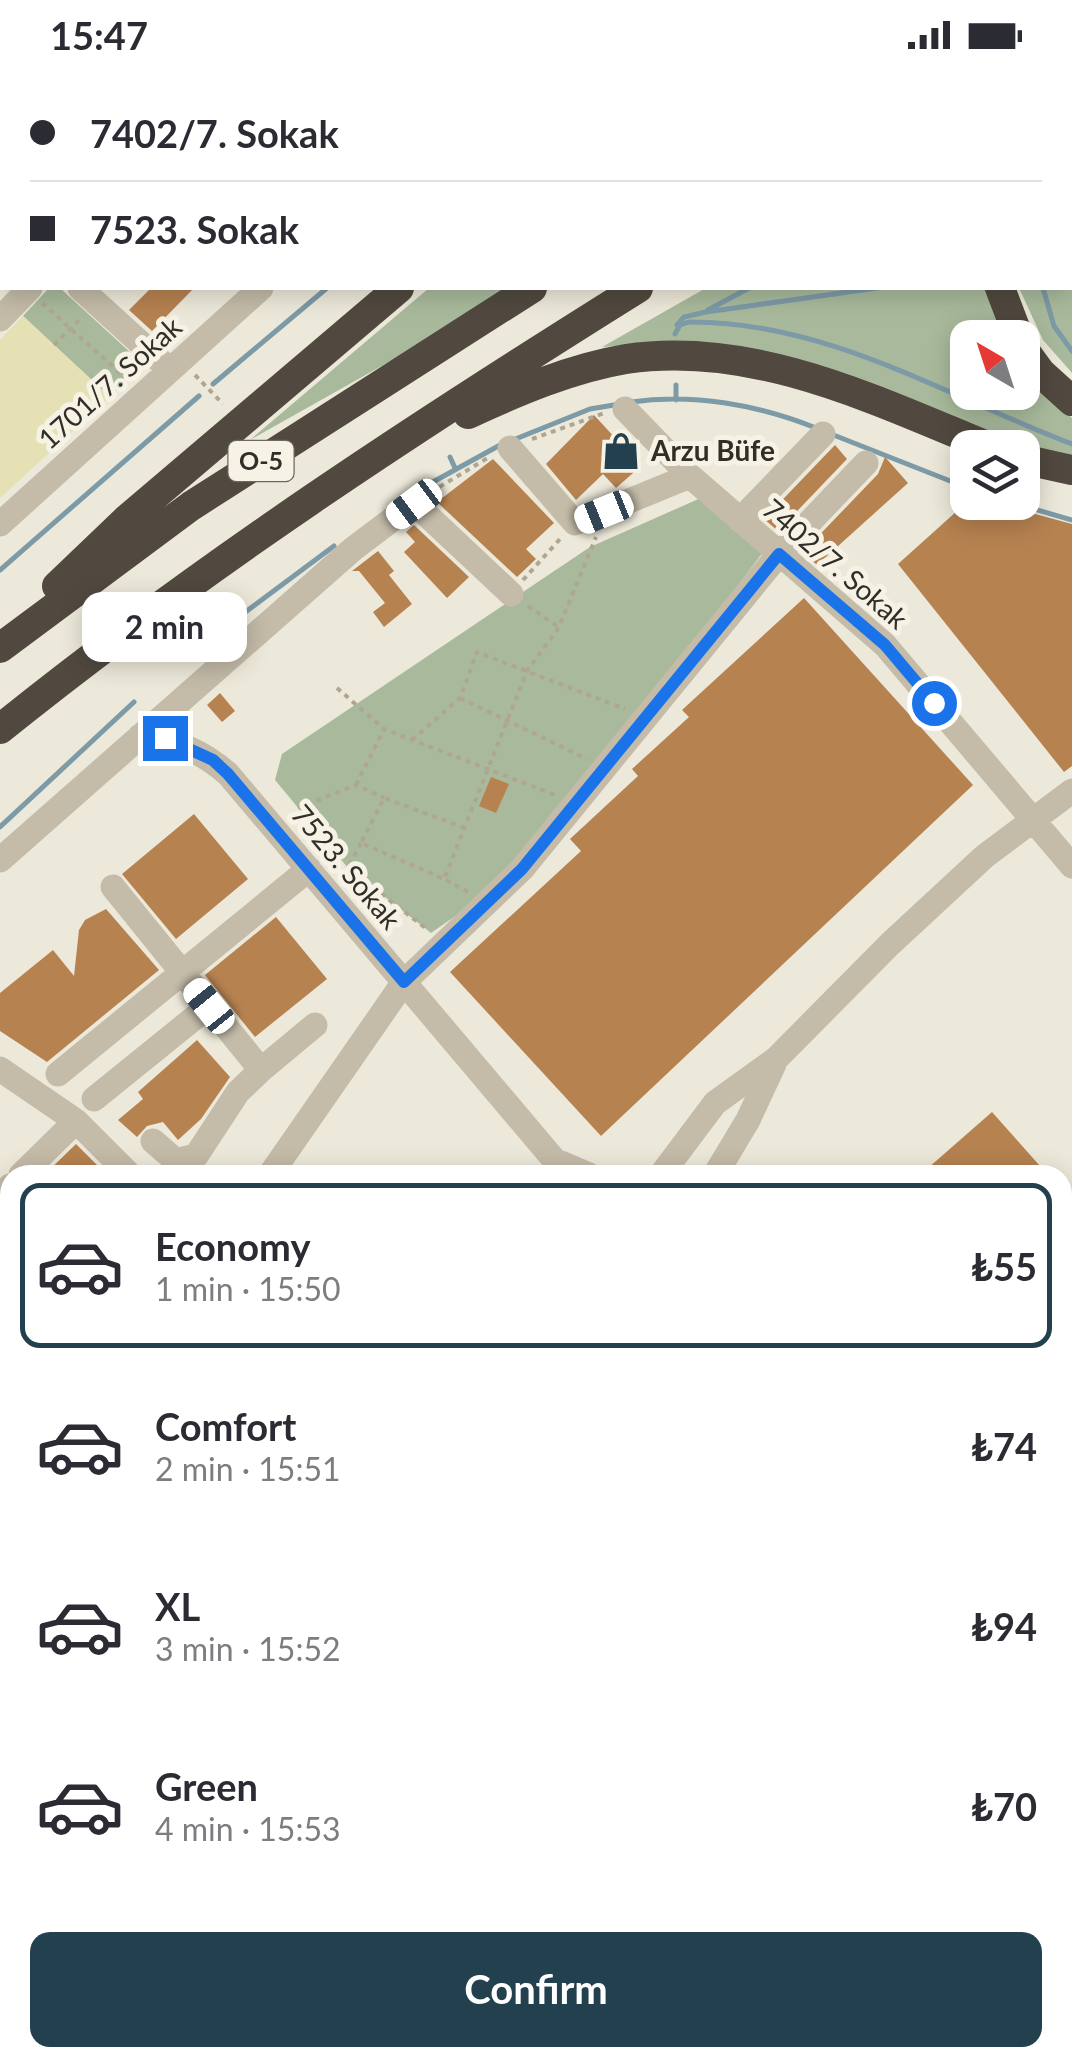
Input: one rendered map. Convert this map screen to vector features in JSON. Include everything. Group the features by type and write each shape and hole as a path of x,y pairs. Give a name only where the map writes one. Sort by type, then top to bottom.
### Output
{"highway":[{"path":"0,640 126,520 397,290"},
{"name":"O-5","path":"0,648 191,506 529,290"},
{"name":"O-5","path":"0,729 131,624 362,464 635,290"},
{"path":"1001,290 1012,320"},
{"path":"362,464 508,396 628,359 726,359 798,373 950,432"},
{"path":"1040,372 1072,402"},
{"path":"1040,463 1072,470"}],"street":[{"path":"0,320 28,290"},
{"name":"1701/7. Sokak","path":"0,524 259,290"},
{"path":"93,295 175,365"},
{"name":"7402/7. Sokak","path":"625,409 690,476 885,645 1072,866"},
{"path":"740,520 823,434"},
{"path":"510,448 586,528 690,476"},
{"path":"277,1165 404,982 522,869 779,554 866,463"},
{"path":"0,860 353,550 414,504 511,594"},
{"name":"7523. Sokak","path":"140,736 165,738 213,760 561,1165"},
{"path":"669,1165 716,1102 776,1059 903,931 1032,820 1072,791"},
{"path":"58,1074 309,869"},
{"path":"113,887 261,1070"},
{"path":"94,1099 209,1006"},
{"path":"153,1141 176,1161 196,1156 238,1092 315,1025"},
{"path":"721,1165 748,1120 776,1059"},
{"path":"0,1068 76,1120 120,1165"},
{"path":"31,1165 76,1120"}],"path":[{"path":"30,290 141,395"},
{"path":"54,346 93,295"},
{"path":"175,365 223,404"},
{"path":"414,504 470,465 590,414 625,409"},
{"path":"558,627 511,594 586,528"},
{"path":"444,879 527,671 558,627 586,528"},
{"path":"412,740 460,698 477,652 646,716"},
{"path":"338,688 384,729 575,804"},
{"path":"460,698 605,767"},
{"path":"298,808 356,785 384,729"},
{"path":"356,785 465,828"},
{"path":"384,798 348,868 434,936"},
{"path":"362,842 480,899"}],"green space":[{"path":"47,290 62,290 143,364 110,397 23,316"},
{"path":"427,290 516,290 250,440"},
{"path":"702,290 988,290 998,320 950,320 950,410 1040,410 1040,385 1072,418 1072,456 1040,451 1040,430 979,430 851,378 674,342 602,347"},
{"path":"1020,290 1072,290 1072,373 1043,340 1040,320 1034,320"},
{"path":"703,497 764,551 640,714 480,899 431,933 348,868 275,780 282,754 590,547"}],"sand":[{"path":"23,316 110,397 0,498 0,340"}],"building":[{"path":"149,290 192,290 152,331 129,310"},
{"path":"594,415 641,466 616,488 603,474 576,500 546,464"},
{"path":"835,445 847,459 778,531 764,519"},
{"path":"885,457 908,483 817,565 803,552 878,474"},
{"path":"493,459 554,523 526,549 536,559 517,577 437,502"},
{"path":"1040,515 1072,524 1072,766 1064,772 898,564 950,517 1040,520"},
{"path":"414,525 469,577 447,598 404,552 415,542 406,532"},
{"path":"378,551 394,571 389,575 412,604 384,627 373,612 385,603 359,571 352,571"},
{"path":"804,598 973,785 601,1136 450,972 581,851 570,839 638,776 632,769 689,717 682,710"},
{"path":"220,693 235,711 222,722 207,705"},
{"path":"491,777 509,784 496,813 479,806"},
{"path":"194,814 248,879 176,939 122,874"},
{"path":"106,909 159,970 47,1062 0,1031 0,993 53,950 74,976 79,930 85,920"},
{"path":"276,917 327,979 255,1037 205,975"},
{"path":"197,1040 230,1077 201,1119 178,1140 163,1122 147,1126 137,1137 118,1120 143,1099 138,1092"},
{"path":"992,1112 1039,1165 931,1165"},
{"path":"76,1144 97,1165 54,1165"}],"waterway":[{"path":"213,384 325,290"},
{"path":"708,310 745,290"},
{"path":"677,325 684,317 706,312 863,290"},
{"path":"1044,290 1054,326 1072,351"},
{"path":"675,334 680,325 689,322 740,325 789,334 885,365 1072,444"},
{"path":"676,385 676,400"},
{"path":"0,570 199,396"},
{"path":"631,402 678,399 725,403 816,428"},
{"path":"513,440 590,409 620,404"},
{"path":"831,434 950,481"},
{"path":"411,494 502,444"},
{"path":"450,457 455,468"},
{"path":"1040,511 1072,520"},
{"path":"205,642 334,546"},
{"path":"0,827 134,702"}],"place":[{"name":"Arzu Büfe","path":"621,451"}],"route":[{"path":"165,738 213,760 228,774 404,982 522,869 779,554 885,645 934,703"}]}
